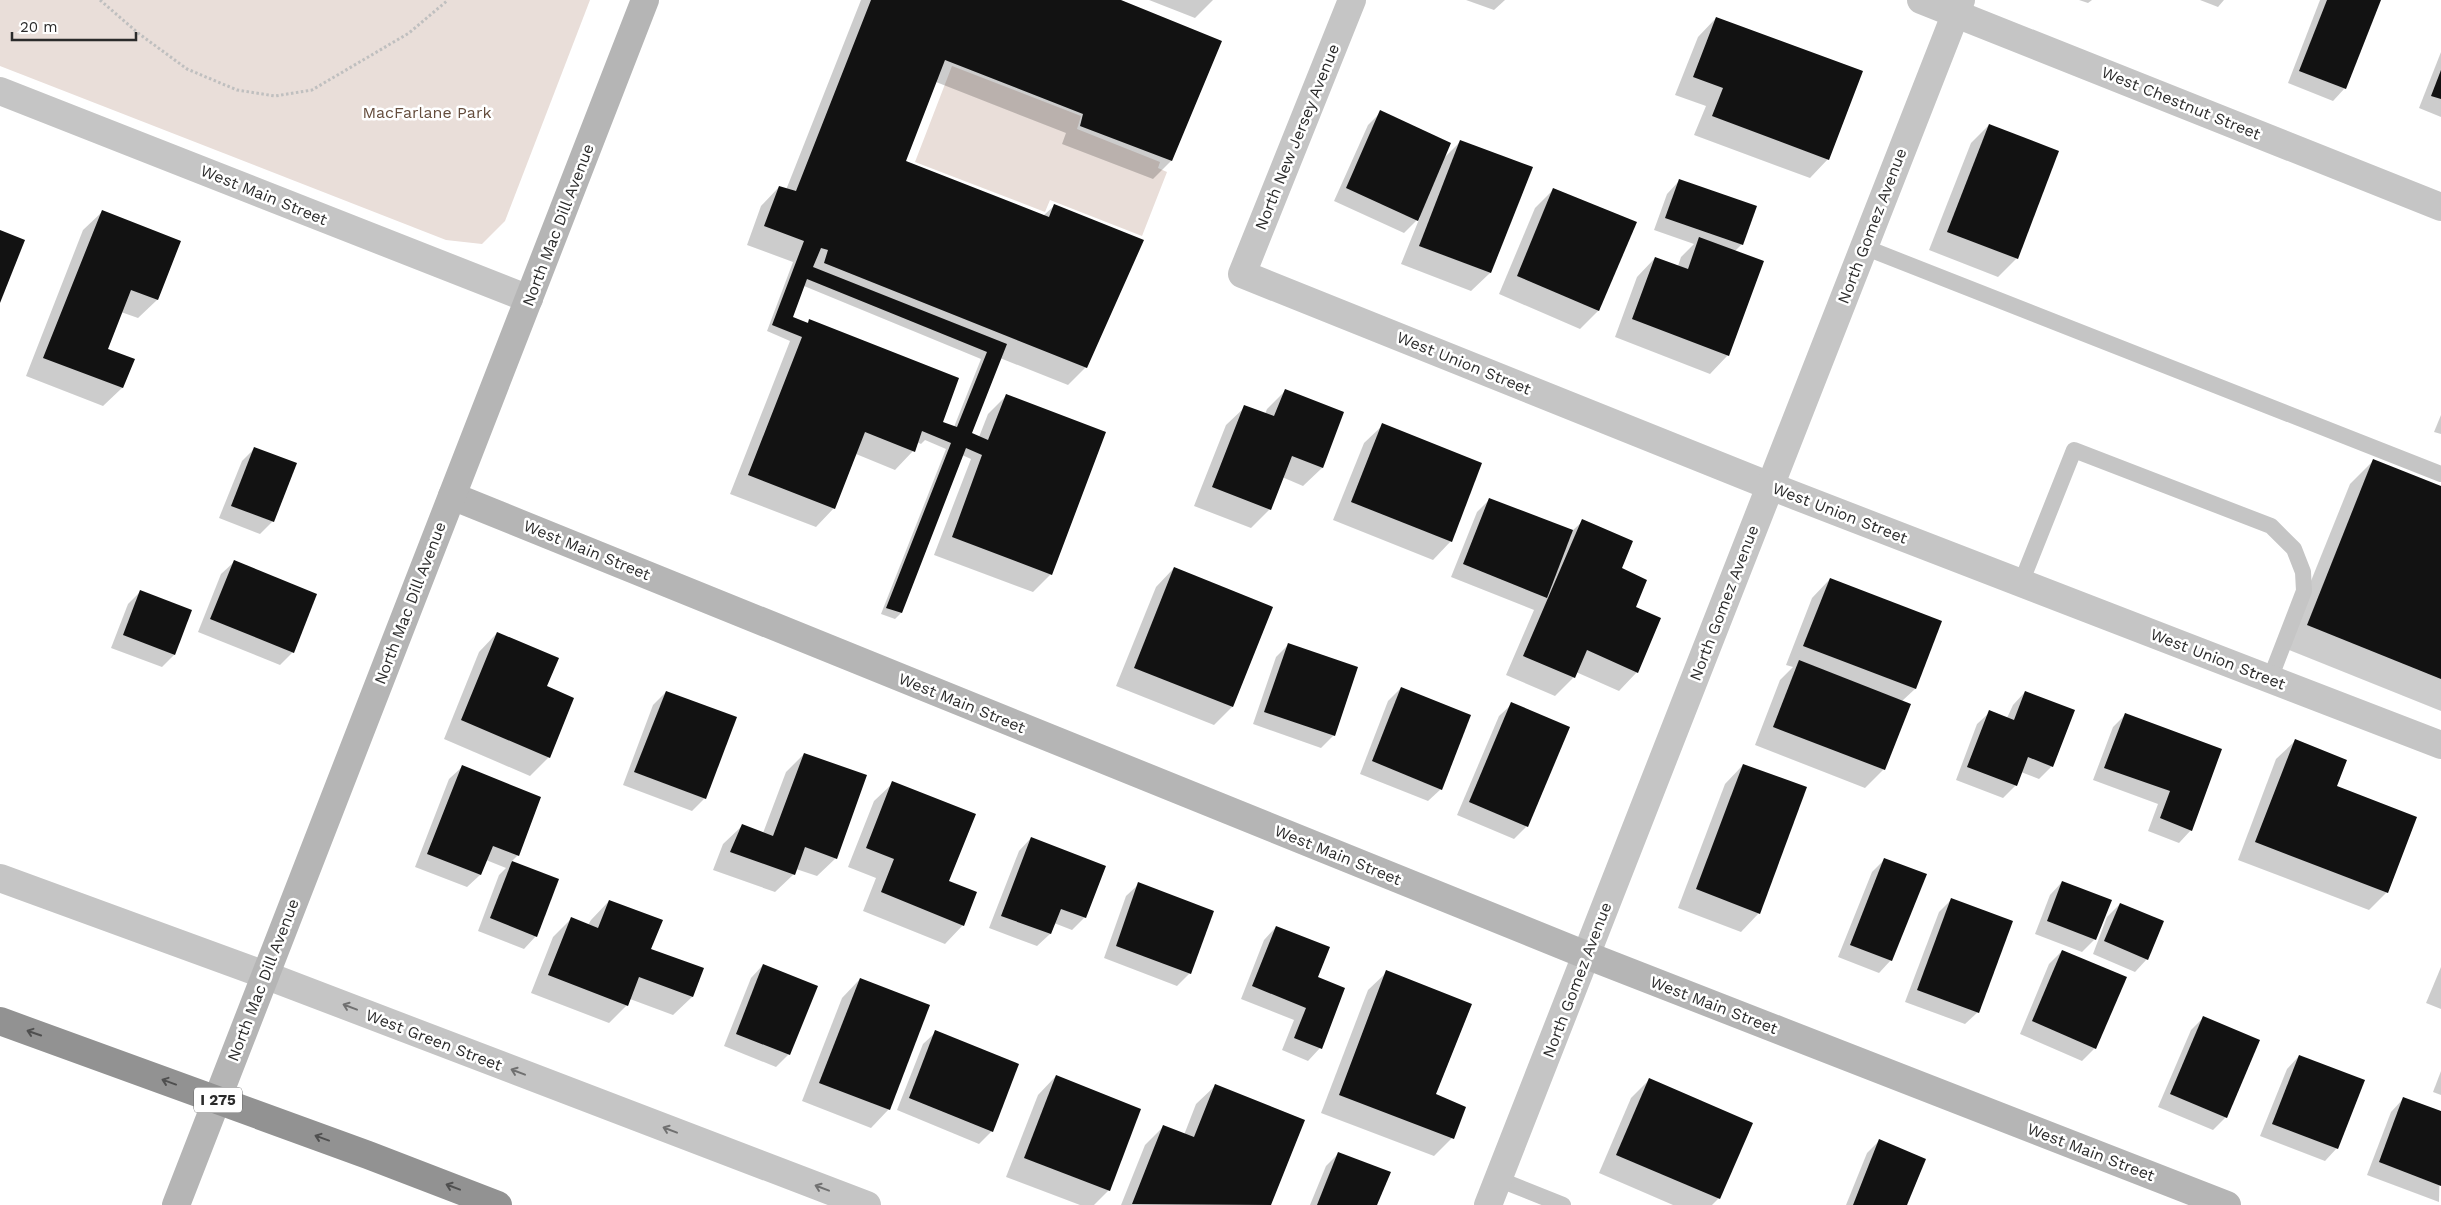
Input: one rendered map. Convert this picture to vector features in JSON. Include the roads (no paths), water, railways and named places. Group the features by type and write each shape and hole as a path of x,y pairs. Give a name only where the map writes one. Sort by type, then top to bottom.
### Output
{"highway":[{"name":"I 275","path":"0,1021 368,1155 498,1205"}],"street":[{"name":"North Mac Dill Avenue","path":"176,1205 645,0"},
{"name":"North New Jersey Avenue","path":"1242,274 1352,0"},
{"name":"West Chestnut Street","path":"1921,0 1958,7 2441,207"},
{"name":"North Gomez Avenue","path":"1488,1205 1958,7"},
{"name":"West Main Street","path":"0,91 529,299"},
{"name":"West Union Street","path":"1242,274 1770,486 2441,745"},
{"name":"West Main Street","path":"452,496 1586,955 2227,1205"},
{"name":"West Green Street","path":"0,878 266,975 867,1205"}],"lane":[{"path":"1864,247 2441,474"},
{"path":"2021,583 2074,450 2083,453 2271,526 2294,549 2303,572 2304,591 2270,679"},
{"path":"1498,1179 1563,1205"}],"park label":[{"name":"MacFarlane Park","path":"427,112"}]}
